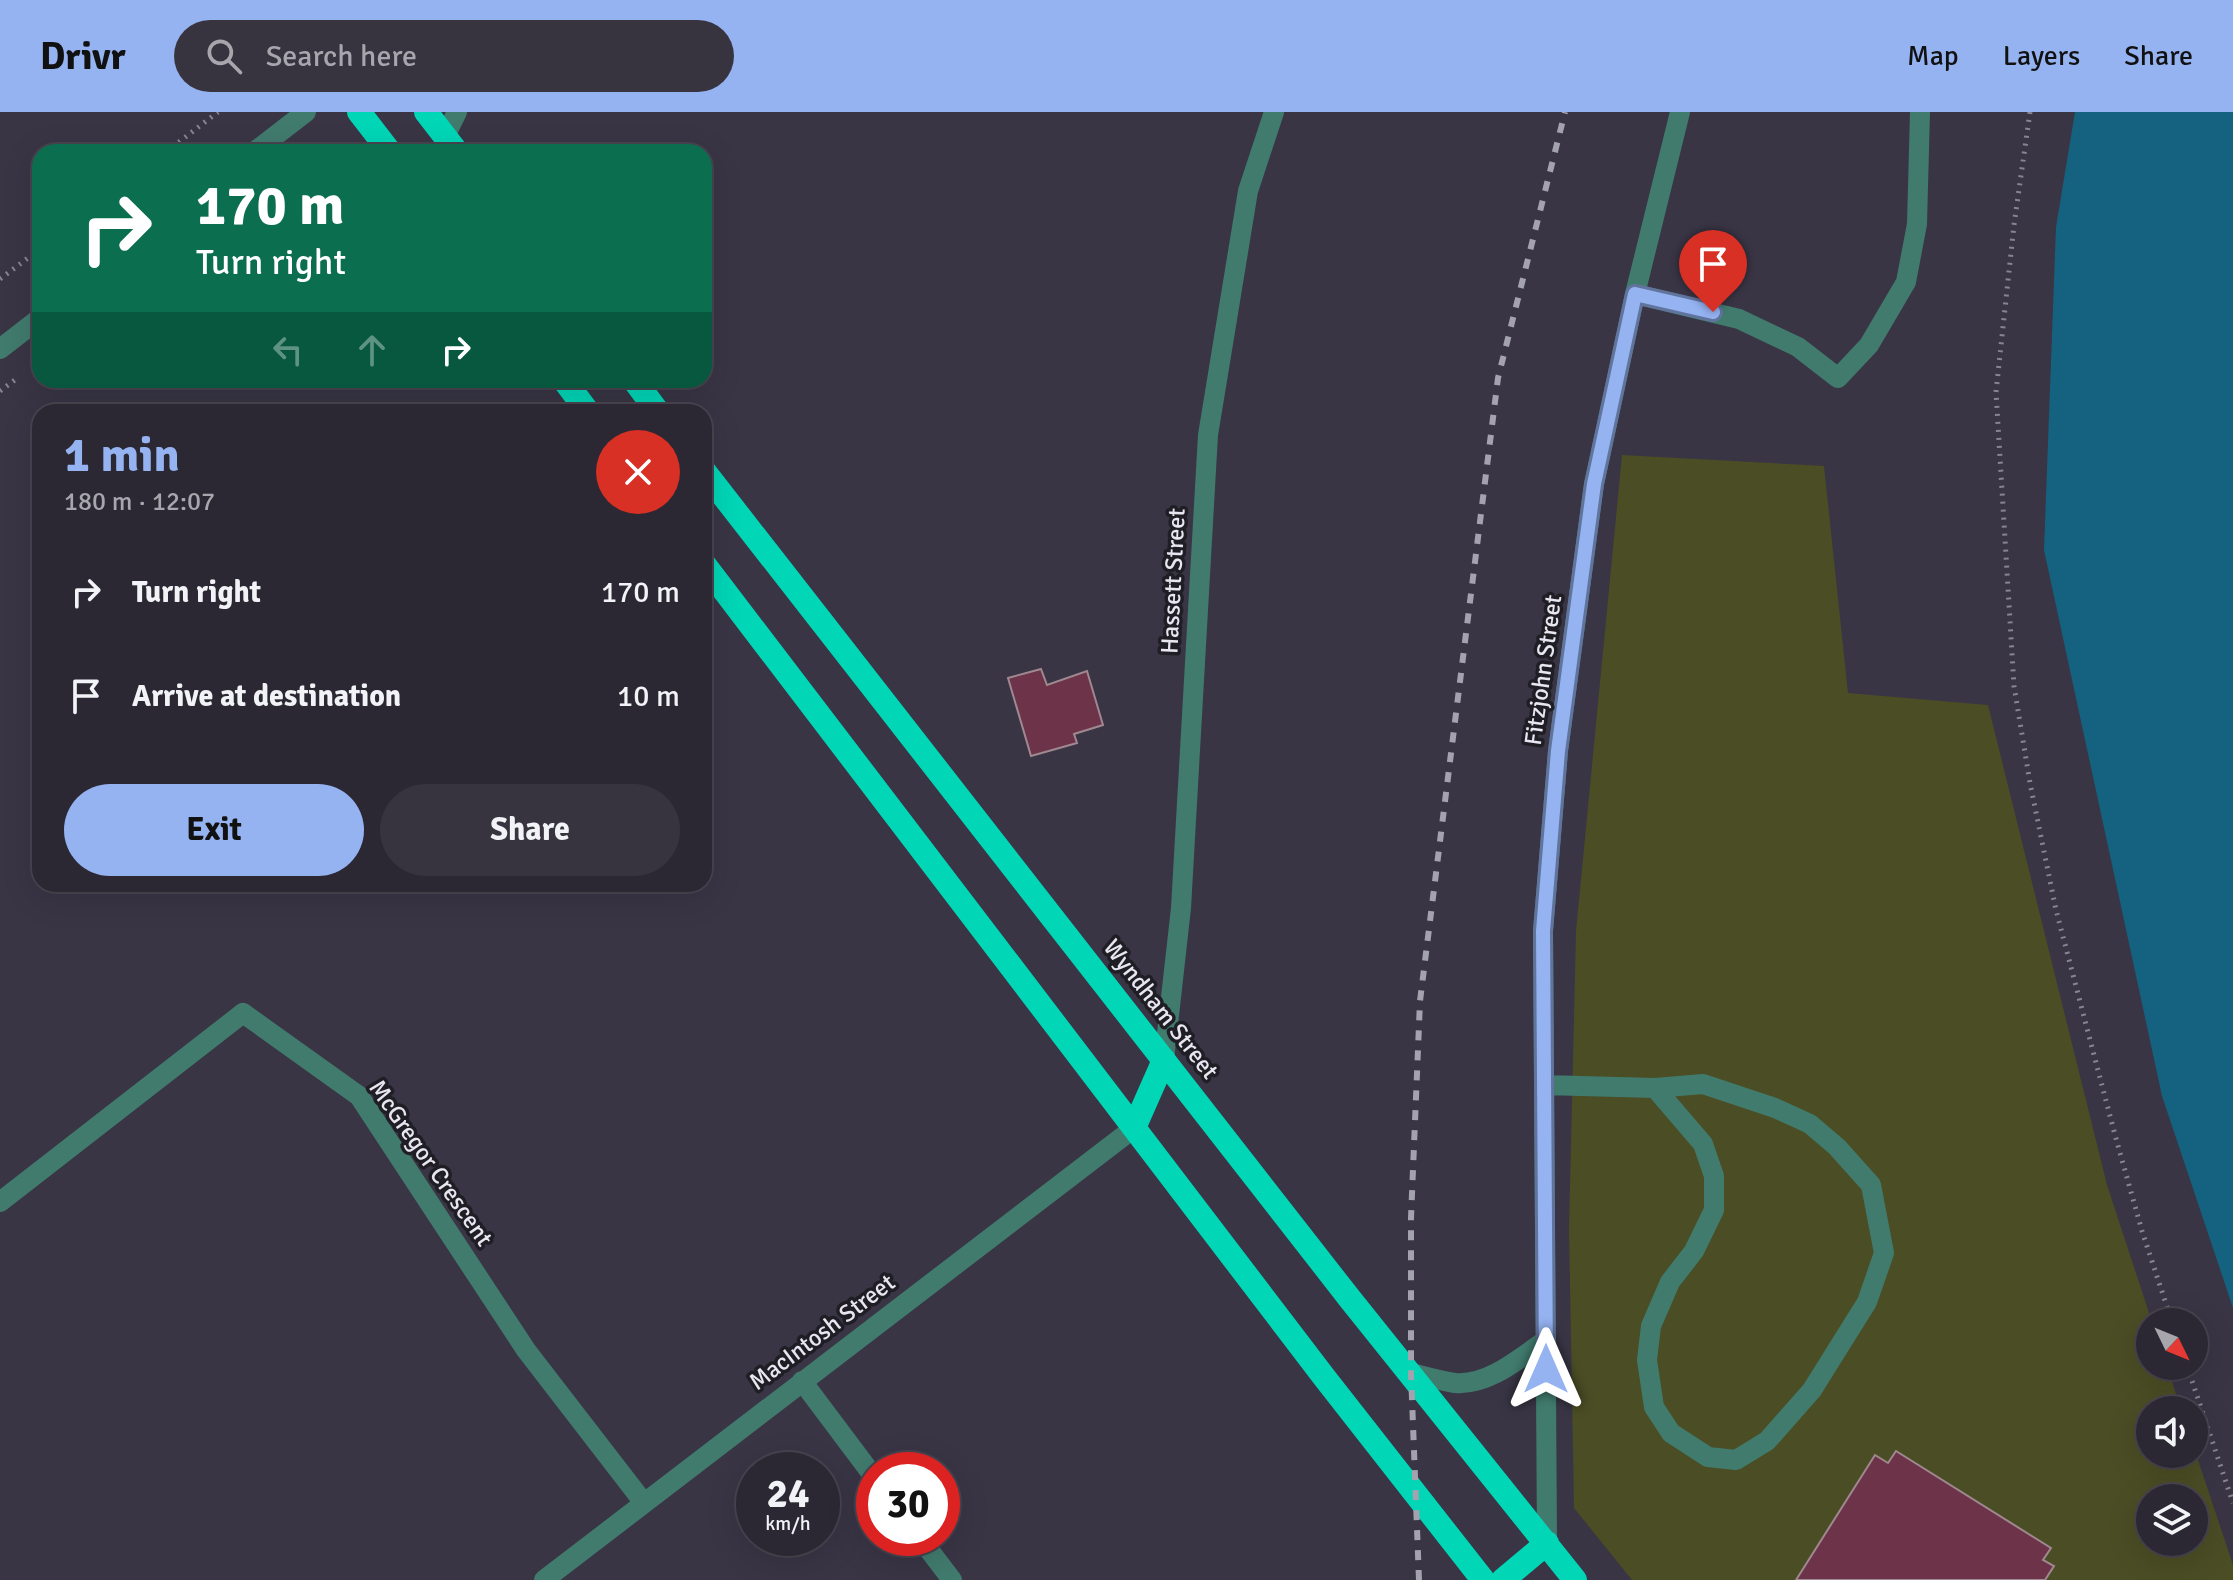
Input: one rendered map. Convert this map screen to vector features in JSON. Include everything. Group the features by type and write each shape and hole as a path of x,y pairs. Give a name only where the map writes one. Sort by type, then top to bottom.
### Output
{"highway":[{"path":"359,112 384,144"},
{"path":"426,112 451,144"},
{"name":"Wyndham Street","path":"712,481 1350,1299 1575,1580"},
{"path":"712,574 1406,1484 1483,1580"},
{"path":"1134,1128 1164,1060"},
{"path":"1503,1580 1547,1543"}],"street":[{"path":"264,144 306,112"},
{"path":"451,144 457,112"},
{"name":"Hassett Street","path":"1164,1060 1181,908 1208,435 1248,191 1274,112"},
{"name":"Fitzjohn Street","path":"1547,1543 1543,931 1558,751 1594,484 1635,294 1680,112"},
{"path":"1635,294 1739,319 1798,347 1838,378 1869,345 1906,282 1917,224 1920,112"},
{"path":"0,349 32,324"},
{"name":"McGregor Crescent","path":"0,1202 243,1013 359,1096 526,1350 644,1503"},
{"path":"1544,1085 1655,1088 1703,1084 1775,1108 1810,1124 1837,1147 1871,1185 1884,1253 1867,1302 1812,1390 1767,1441 1736,1460 1708,1457 1671,1433 1654,1407 1647,1360 1651,1326 1670,1282 1694,1251 1714,1210 1714,1176 1703,1144 1655,1088"},
{"name":"MacIntosh Street","path":"544,1580 1134,1128"},
{"path":"1411,1373 1457,1383 1475,1381 1495,1373 1546,1340"},
{"path":"802,1381 856,1453"},
{"path":"934,1556 952,1580"}],"path":[{"path":"176,144 218,112"},
{"path":"2030,112 1996,392 2014,686 2056,910 2119,1149 2167,1308"},
{"path":"0,279 32,255"},
{"path":"2192,1380 2233,1503"}],"green space":[{"path":"1622,455 1824,466 1848,693 1988,705 2107,1185 2147,1308 2136,1308 2136,1380 2171,1380 2177,1396 2136,1396 2136,1468 2201,1468 2206,1484 2136,1484 2136,1556 2208,1556 2208,1490 2233,1565 2233,1580 1632,1580 1574,1508 1569,1229 1576,931"}],"water":[{"path":"2075,112 2233,112 2233,1308 2162,1096 2044,550 2056,227"}],"building":[{"path":"1041,669 1047,685 1087,671 1103,725 1074,734 1077,743 1031,756 1008,678"},
{"path":"1896,1451 2051,1548 2043,1560 2054,1566 2045,1580 1796,1580 1875,1455 1888,1463"}],"railway":[{"path":"1419,1580 1411,1373 1411,1218 1420,1001 1498,378 1565,112"}],"route":[{"path":"1546,1369 1543,931 1558,751 1594,484 1635,294 1713,312"}]}
